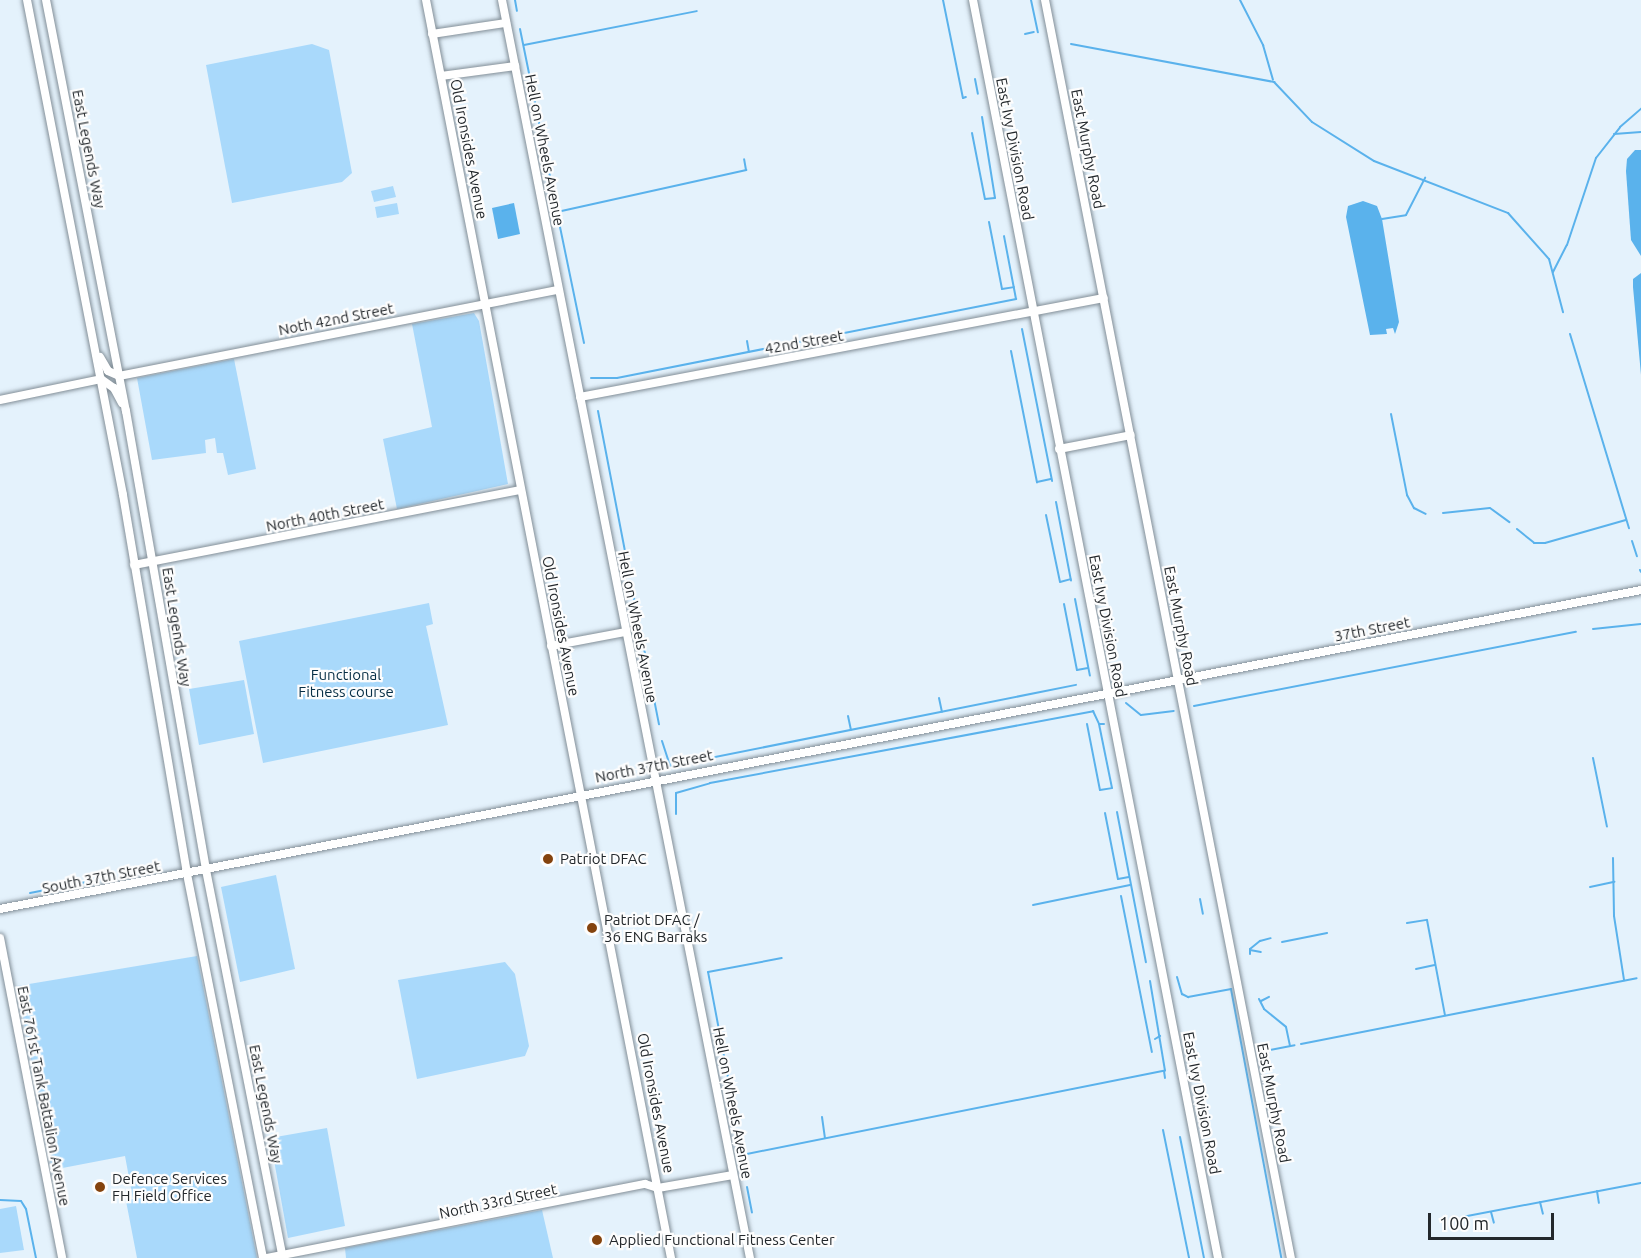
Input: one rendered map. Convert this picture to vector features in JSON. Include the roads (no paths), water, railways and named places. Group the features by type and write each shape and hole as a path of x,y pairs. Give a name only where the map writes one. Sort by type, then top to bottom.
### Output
{"street":[{"path":"27,0 96,349 187,874 265,1258"},
{"name":"East Legends Way","path":"46,0 126,411 206,870 283,1257"},
{"name":"Old Ironsides Avenue","path":"426,0 671,1258"},
{"name":"Hell on Wheels Avenue","path":"502,0 750,1258"},
{"name":"East Ivy Division Road","path":"973,0 1218,1258"},
{"name":"East Murphy Road","path":"1045,0 1291,1258"},
{"path":"432,34 506,23"},
{"path":"441,76 515,66"},
{"name":"Noth 42nd Street","path":"119,376 558,290"},
{"name":"42nd Street","path":"580,398 1104,298"},
{"path":"96,349 108,371 119,376"},
{"path":"0,400 101,379 114,388 126,411"},
{"path":"1059,449 1131,435"},
{"name":"North 40th Street","path":"134,565 521,490"},
{"name":"37th Street","path":"1108,693 1641,590"},
{"path":"551,646 625,632"},
{"name":"North 37th Street","path":"206,870 654,779 1108,693"},
{"name":"South 37th Street","path":"0,909 206,870"},
{"name":"East 761st Tank Battalion Avenue","path":"0,938 62,1258"},
{"name":"North 33rd Street","path":"265,1258 283,1257 645,1184 658,1188 733,1175"}],"waterway":[{"path":"515,0 517,11"},
{"path":"943,0 963,98 966,97"},
{"path":"1031,0 1038,32"},
{"path":"1240,0 1263,45 1273,80"},
{"path":"524,45 697,11"},
{"path":"520,29 551,181"},
{"path":"1025,34 1034,32"},
{"path":"1071,44 1274,82 1312,122 1374,161 1508,213 1549,259 1563,312"},
{"path":"975,79 978,94"},
{"path":"1553,272 1567,245 1596,158 1620,127 1641,109"},
{"path":"972,133 985,199 995,198 982,117"},
{"path":"1614,134 1641,132"},
{"path":"557,212 746,170 744,159"},
{"path":"1382,219 1406,215 1425,178"},
{"path":"554,198 584,343"},
{"path":"989,222 1002,289 1014,287"},
{"path":"591,378 617,378 1016,299 1004,236"},
{"path":"1022,329 1052,481"},
{"path":"1570,334 1629,528"},
{"path":"747,341 749,352"},
{"path":"1011,351 1037,482 1051,479"},
{"path":"598,411 627,561"},
{"path":"1391,414 1407,495 1414,508 1426,514"},
{"path":"1056,502 1071,581"},
{"path":"1443,513 1490,508 1509,522"},
{"path":"1046,515 1060,582 1071,579"},
{"path":"1517,529 1534,543 1545,543 1626,520"},
{"path":"1632,541 1637,556"},
{"path":"632,588 659,724"},
{"path":"1075,599 1090,676"},
{"path":"1064,604 1077,670 1088,668"},
{"path":"1593,629 1641,624"},
{"path":"1194,706 1576,632"},
{"path":"662,741 670,766 1076,685"},
{"path":"939,698 942,712"},
{"path":"1126,703 1141,715 1174,711"},
{"path":"676,814 676,793 710,783 1093,711 1099,724"},
{"path":"848,716 851,730"},
{"path":"1087,724 1100,790 1112,788 1099,724 1104,724"},
{"path":"1593,758 1607,827"},
{"path":"1117,812 1146,962"},
{"path":"1105,813 1118,879 1129,877"},
{"path":"1613,858 1614,916 1624,980"},
{"path":"30,893 86,882"},
{"path":"1590,887 1614,882"},
{"path":"1033,905 1130,885"},
{"path":"1121,896 1152,1052"},
{"path":"1200,899 1203,914"},
{"path":"1407,923 1427,920 1445,1015"},
{"path":"1282,942 1327,933"},
{"path":"1250,954 1250,949 1260,941 1271,938"},
{"path":"1250,950 1261,952"},
{"path":"733,1104 708,972 782,958"},
{"path":"1416,969 1435,965"},
{"path":"1177,977 1182,994 1188,997 1231,989 1281,1257"},
{"path":"1301,1044 1637,978"},
{"path":"1150,981 1165,1071"},
{"path":"1261,1001 1269,997"},
{"path":"1259,999 1264,1009 1286,1027 1290,1046"},
{"path":"1155,1039 1160,1036"},
{"path":"1270,1050 1295,1045"},
{"path":"742,1155 1164,1071 1165,1078"},
{"path":"822,1117 825,1138"},
{"path":"1163,1130 1189,1258"},
{"path":"1180,1137 1204,1258"},
{"path":"741,1152 743,1163"},
{"path":"1462,1217 1641,1183"},
{"path":"747,1187 752,1213"},
{"path":"1597,1191 1599,1203"},
{"path":"0,1200 21,1201 26,1209 36,1258"},
{"path":"1540,1202 1543,1214"},
{"path":"1491,1212 1494,1223"}],"place":[{"name":"Patriot DFAC","path":"548,859"},
{"name":"Patriot DFAC / 36 ENG Barraks","path":"592,928"},
{"name":"Defence Services FH Field Office","path":"100,1187"},
{"name":"Applied Functional Fitness Center","path":"597,1240"}],"park label":[{"name":"Functional Fitness course","path":"346,682"}]}
